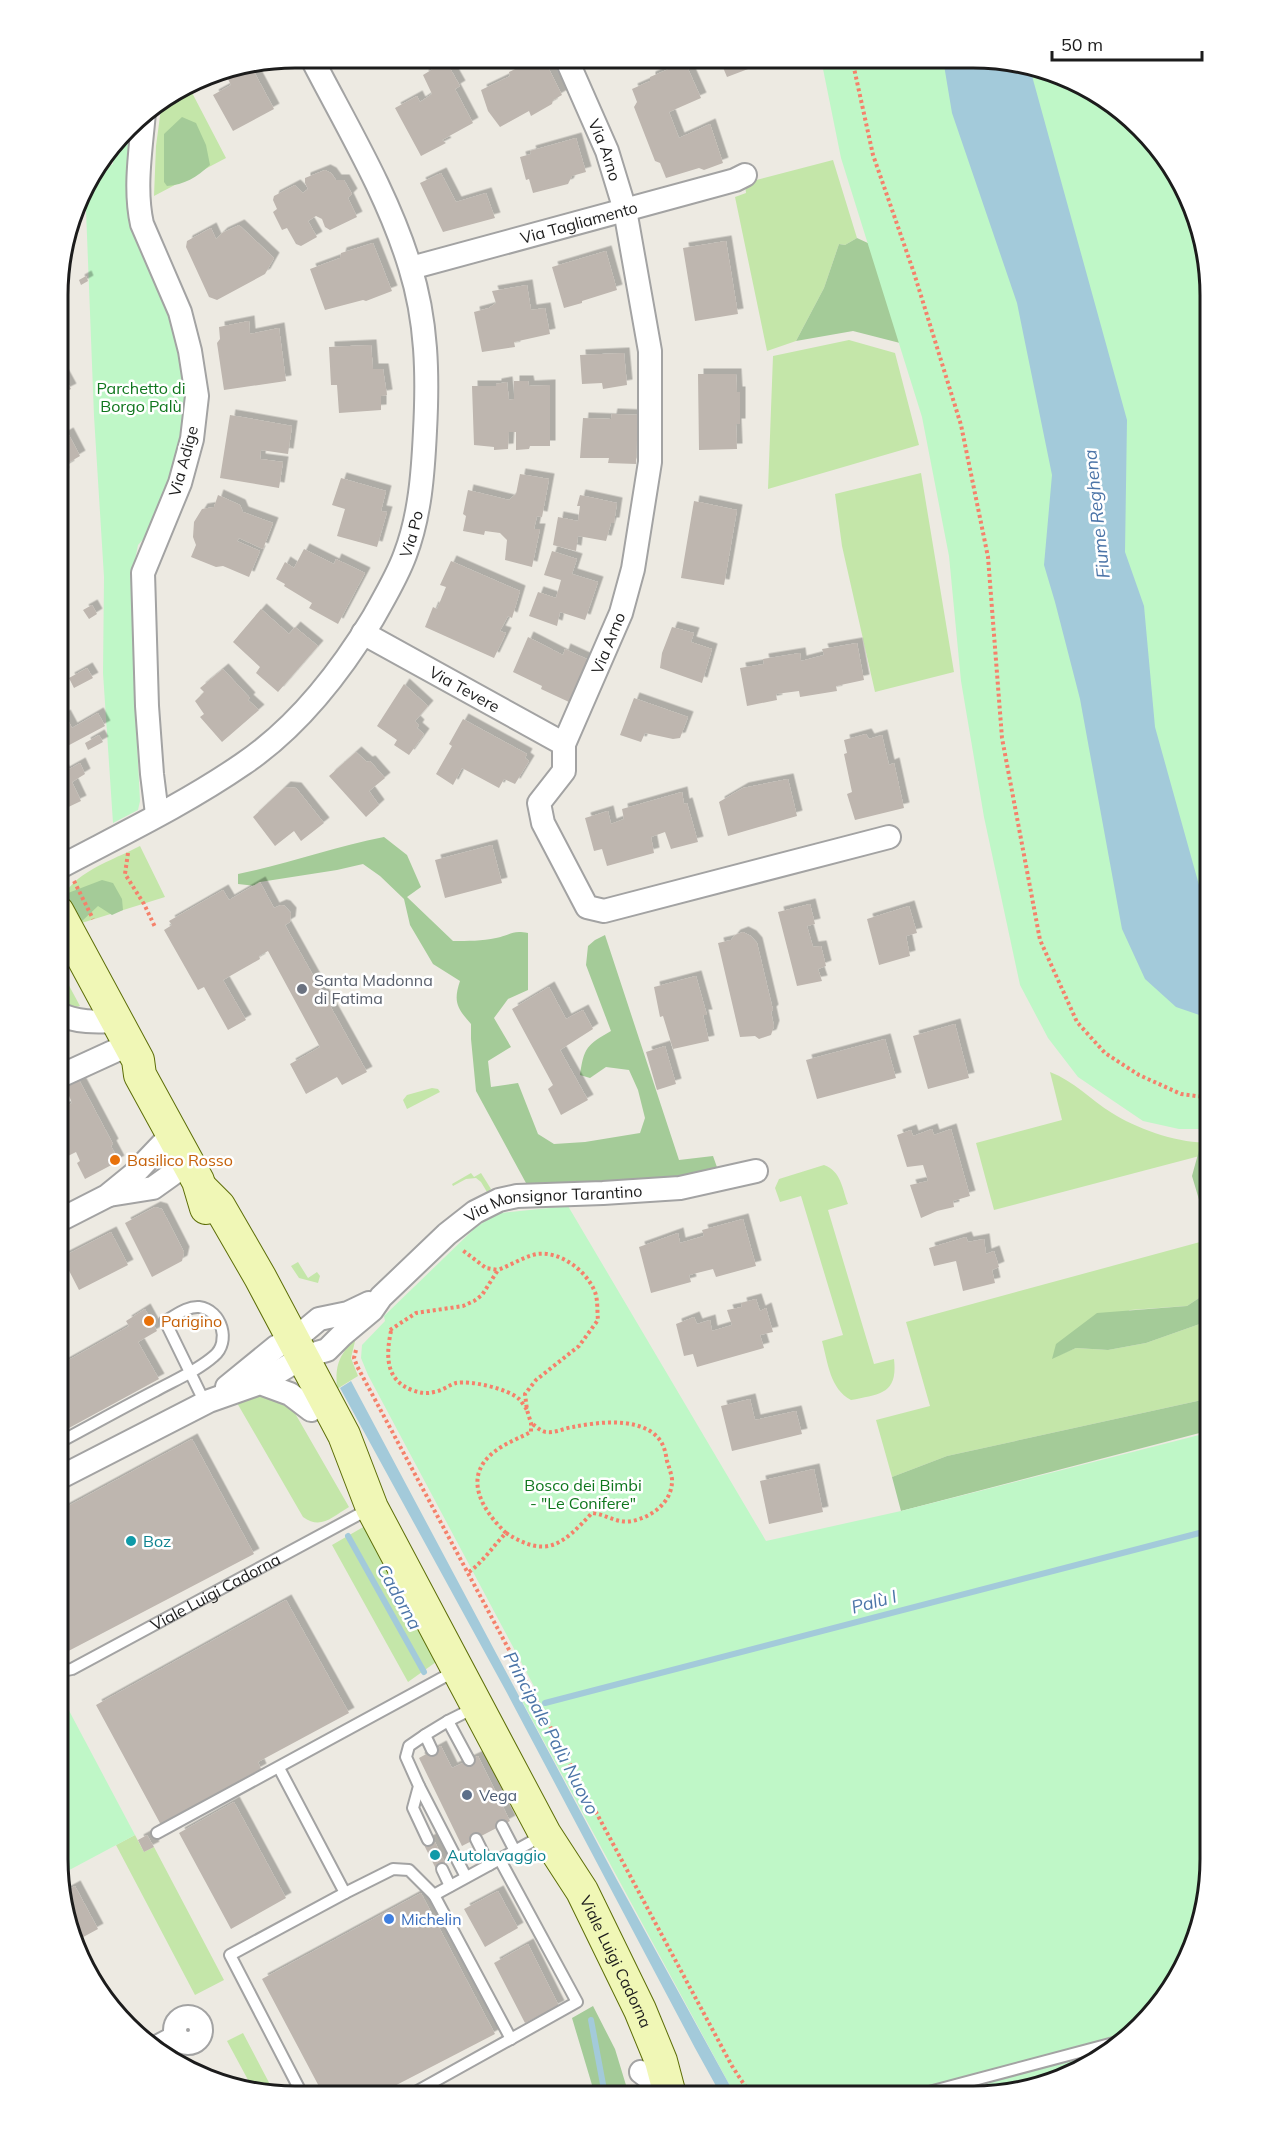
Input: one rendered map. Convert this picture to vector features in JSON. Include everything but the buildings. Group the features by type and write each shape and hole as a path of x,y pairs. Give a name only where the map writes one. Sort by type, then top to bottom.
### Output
{"main road":[{"name":"Viale Luigi Cadorna","path":"68,934 111,1031"},
{"name":"Viale Luigi Cadorna","path":"68,967 111,1031 138,1060 141,1075 195,1177 221,1251 294,1352"},
{"name":"Viale Luigi Cadorna","path":"195,1177 219,1206 265,1286 355,1488 372,1508"},
{"name":"Viale Luigi Cadorna","path":"317,1402 339,1425 372,1508 545,1834 582,1891 629,1984 652,2081"}],"street":[{"name":"Via Po","path":"68,863 204,789 245,763 291,725 331,682 385,598 405,555 422,485 427,353 422,317 411,268 394,220 317,68"},
{"name":"Via Arno","path":"570,68 607,152 625,210 650,351 650,462 633,569 621,613 564,744 564,771 539,803 543,823 588,907 604,911 889,837"},
{"name":"Via Adige","path":"143,126 139,210 142,224 180,312 190,351 197,396 192,439 180,483 143,573 149,729 157,814"},
{"name":"Via Tagliamento","path":"411,268 735,180 745,175"},
{"name":"Via Tevere","path":"363,633 564,744"},
{"path":"68,1017 111,1031"},
{"path":"68,1068 111,1031"},
{"path":"68,1216 107,1196 134,1174 172,1134"},
{"name":"Via Monsignor Tarantino","path":"294,1352 342,1335 377,1310 447,1234 475,1212 508,1197 680,1188 756,1171"},
{"path":"107,1196 153,1188 195,1177"},
{"path":"265,1286 287,1307 319,1319"},
{"name":"Via Monsignor Tarantino","path":"294,1352 301,1334 319,1319 377,1310"},
{"path":"68,1473 207,1402 260,1383 294,1352"},
{"path":"207,1402 242,1376 294,1352"},
{"path":"294,1352 317,1402"},
{"name":"Viale Luigi Cadorna","path":"294,1352 326,1419 339,1425"},
{"path":"260,1383 317,1402"},
{"path":"163,2044 176,2037"}],"lane":[{"path":"68,1437 189,1373 217,1354 223,1344 219,1319 209,1310 200,1307 190,1308 165,1321 189,1373 207,1402"},
{"name":"Viale Luigi Cadorna","path":"68,1670 372,1508"},
{"path":"157,1833 457,1669"},
{"path":"466,1877 406,1758 409,1746 448,1721 477,1707"},
{"path":"448,1721 469,1760"},
{"path":"425,1735 432,1750"},
{"path":"279,1768 345,1893"},
{"path":"419,1786 413,1808 428,1840"},
{"path":"502,1826 515,1851"},
{"path":"434,1895 545,1834"},
{"path":"476,1839 489,1865"},
{"path":"426,2086 577,2002 500,1860"},
{"path":"298,2086 230,1955 393,1869 409,1870 434,1895 511,2039"},
{"path":"442,1869 450,1886"},
{"path":"952,2086 1101,2046"}],"path":[{"path":"854,68 873,155 914,273 961,425 988,557 1002,738 1040,940 1077,1022 1105,1053 1139,1074 1181,1094 1200,1097"},
{"path":"129,829 135,843 126,847 128,860 125,874 155,927"},
{"path":"68,876 97,927"},
{"path":"447,1234 467,1255 486,1268 498,1270"},
{"path":"527,1410 518,1398 492,1387 457,1383 437,1392 422,1394 405,1387 389,1370 387,1349 391,1330 416,1313 463,1306 474,1302 482,1296 498,1270 520,1259 537,1254 553,1254 565,1259 586,1278 596,1293 598,1320 579,1346 536,1380 525,1394 531,1432 495,1451 477,1472 477,1485 487,1511 506,1533 533,1546 551,1546 563,1540 592,1513 629,1522 644,1518 656,1511 667,1500 672,1479 663,1442 640,1425 617,1423 545,1432 531,1423"},
{"path":"377,1310 384,1325 391,1330"},
{"path":"358,1344 354,1358 357,1366 623,1864 732,2066 745,2086"},
{"path":"469,1572 482,1563 494,1544 506,1533"}],"green space":[{"path":"823,68 1003,69 1033,75 1061,85 1112,114 1154,156 1183,207 1193,235 1200,279 1200,1129 1179,1129 1143,1121 1078,1077 1048,1038 1020,985 984,817 961,681 949,556 922,417 841,158"},
{"path":"192,92 226,158 154,196 156,146 161,111"},
{"path":"182,117 196,123 206,145 210,165 190,180 167,186 164,182 164,134"},
{"name":"Parchetto di Borgo Palù","path":"130,138 129,168 177,340 188,397 174,479 149,533 138,545 135,560 138,660 135,704 140,801 138,810 113,823 103,673 104,577 94,416 86,205 106,168 113,164 114,156"},
{"path":"833,160 857,238 845,245 839,244 824,288 796,341 767,351 735,197 746,193 745,183"},
{"path":"857,238 870,244 900,343 853,331 796,341 824,288 839,244 845,245"},
{"path":"849,340 895,353 919,445 768,489 773,356"},
{"path":"921,473 954,672 875,692 842,546 835,494"},
{"path":"384,837 407,855 421,887 407,897 453,941 485,940 515,932 528,933 528,990 508,999 494,1018 511,1047 488,1061 491,1087 518,1083 538,1134 554,1144 585,1142 640,1133 645,1118 638,1090 629,1070 606,1067 590,1078 580,1075 585,1052 592,1044 611,1031 586,965 588,946 605,935 679,1160 713,1156 718,1170 663,1182 526,1183 476,1091 471,1024 462,1013 457,1000 460,981 433,964 410,925 404,899 380,876 363,864 260,882 256,886 238,884 238,874"},
{"path":"140,846 165,897 72,926 68,918 68,890 73,883 94,868"},
{"path":"102,880 113,883 122,899 123,910 112,915 98,906 80,923 68,908 68,893"},
{"path":"68,984 80,1006 68,1007"},
{"path":"1050,1072 1067,1080 1112,1113 1134,1125 1160,1135 1200,1142 1200,1156 994,1210 976,1143 1062,1120"},
{"path":"432,1088 440,1092 407,1109 403,1100 407,1095"},
{"path":"1200,1147 1200,1203 1192,1176"},
{"path":"824,1165 834,1171 848,1204 828,1210 874,1364 894,1359 893,1379 890,1386 878,1394 851,1400 838,1389 826,1358 822,1341 843,1335 801,1196 780,1202 775,1188 779,1179"},
{"path":"471,1173 474,1177 481,1173 491,1189 487,1192 476,1178 466,1179 453,1186 452,1184"},
{"name":"Bosco dei Bimbi - \"Le Conifere\"","path":"568,1206 766,1541 901,1511 1200,1435 1199,1888 1193,1918 1170,1972 1154,1997 1112,2039 1061,2068 1033,2078 1003,2084 730,2086 521,1699 536,1690 361,1358 362,1345 385,1321 384,1316 475,1228 501,1213"},
{"path":"1200,1242 1200,1297 1187,1306 1130,1310 1052,1358 1076,1348 1108,1350 1146,1343 1200,1324 1200,1400 947,1456 892,1477 876,1420 930,1406 906,1322"},
{"path":"298,1262 308,1278 317,1272 320,1276 318,1283 299,1278 291,1266"},
{"path":"1200,1297 1200,1324 1146,1343 1108,1350 1076,1348 1052,1359 1056,1344 1097,1313 1187,1306"},
{"path":"356,1337 351,1358 358,1376 337,1389 339,1361"},
{"path":"244,1392 273,1396 292,1408 349,1507 326,1521 309,1521 303,1517 233,1396"},
{"path":"1200,1400 1200,1433 901,1511 892,1477 947,1456"},
{"path":"365,1526 436,1662 408,1682 332,1545"},
{"path":"68,1709 135,1835 68,1871"},
{"path":"135,1835 144,1852 154,1847 224,1980 195,1995 116,1845"},
{"path":"593,2006 615,2049 626,2086 592,2086 572,2018"},
{"path":"243,2033 270,2084 248,2081 227,2041"}],"water":[{"name":"Fiume Reghena","path":"944,68 1003,69 1032,75 1127,420 1125,552 1144,606 1155,727 1200,886 1200,1015 1176,1007 1145,979 1122,929 1080,699 1044,565 1052,475 1017,303 952,113"},
{"path":"351,1381 617,1880 730,2086 716,2086 507,1693 340,1388"}],"waterway":[{"name":"Palù I","path":"545,1703 1200,1533"},
{"name":"Cadorna","path":"348,1536 424,1672"},
{"name":"Cadorna","path":"591,2020 603,2086"}],"place":[{"name":"Santa Madonna di Fatima","path":"302,989"},
{"name":"Basilico Rosso","path":"115,1160"},
{"name":"Parigino","path":"149,1321"},
{"name":"Boz","path":"131,1541"},
{"name":"Vega","path":"467,1795"},
{"name":"Autolavaggio","path":"435,1855"},
{"name":"Michelin","path":"389,1919"}],"water label":[{"name":"Principale Palù Nuovo","path":"551,1733"}]}
